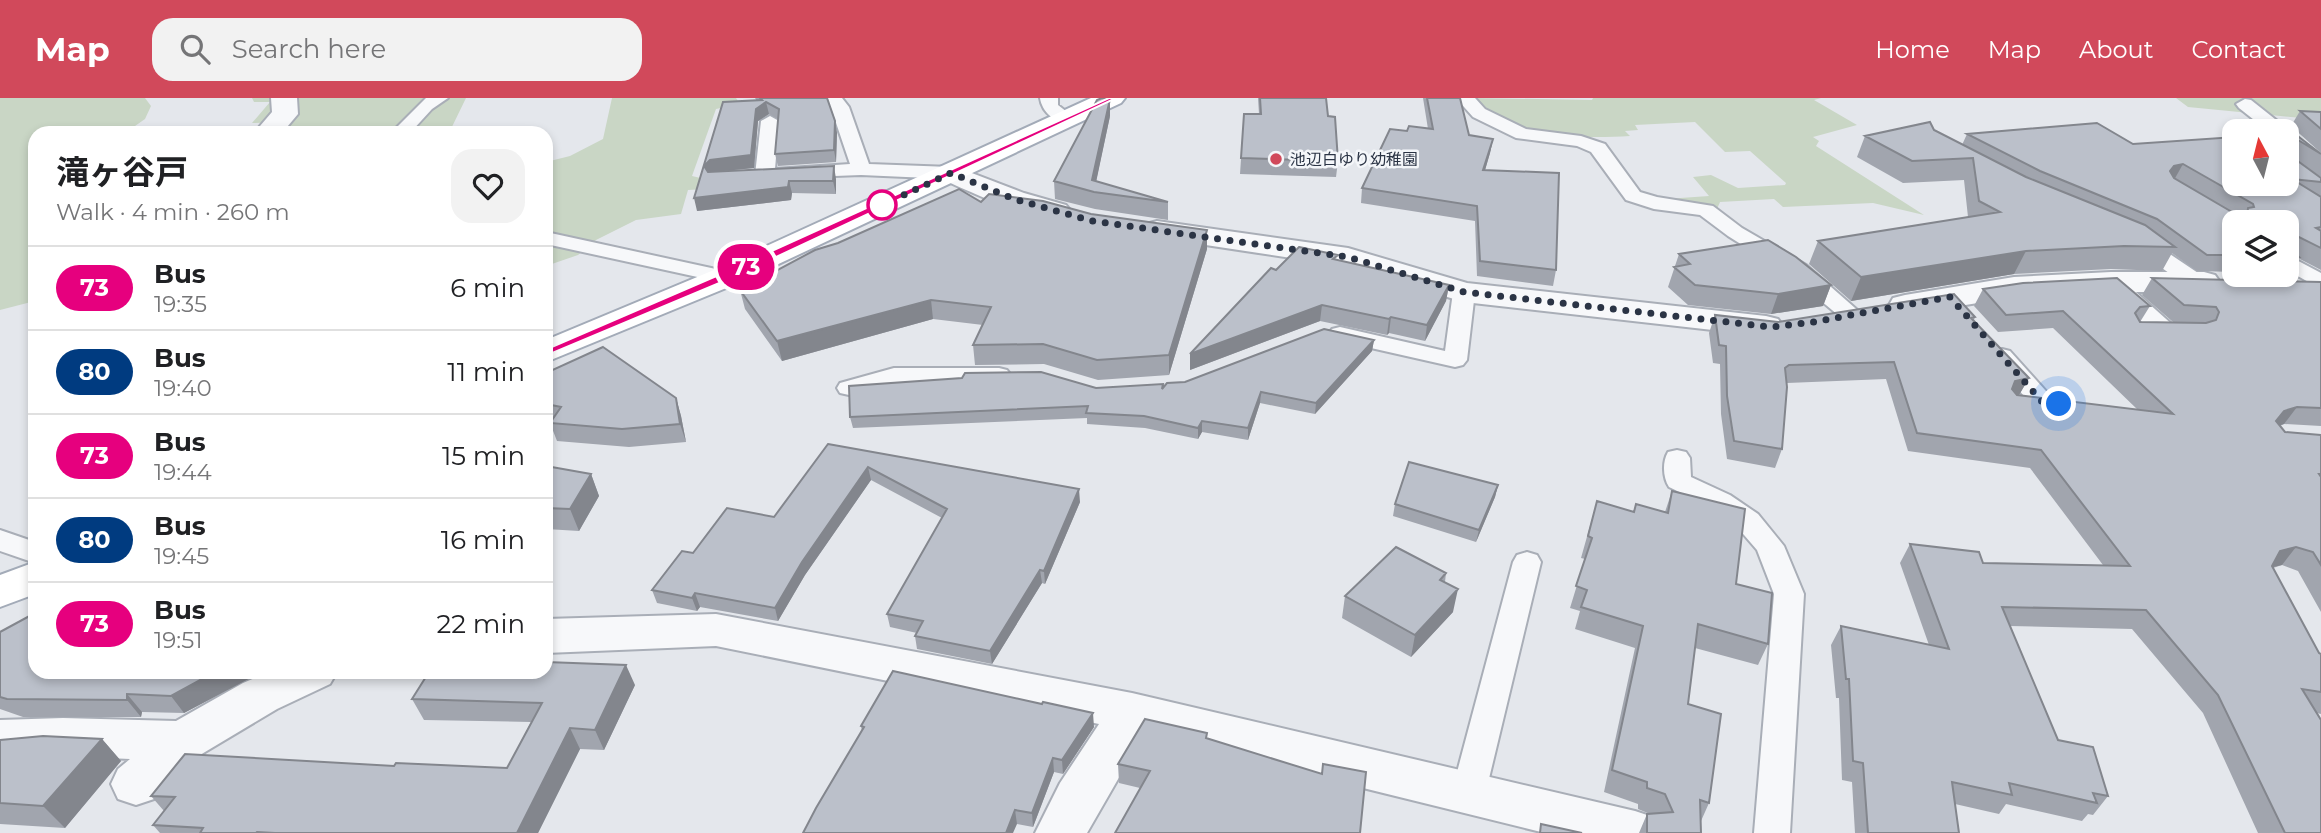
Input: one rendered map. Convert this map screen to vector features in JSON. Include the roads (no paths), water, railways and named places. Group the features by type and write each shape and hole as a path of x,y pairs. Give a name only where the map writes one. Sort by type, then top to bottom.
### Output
{"main road":[{"path":"553,349 725,276 951,173 1058,108 1112,98"},
{"path":"0,592 28,580"}],"street":[{"path":"274,126 285,114 284,98"},
{"path":"951,173 1014,199 1079,217"},
{"path":"1133,226 1348,257 1464,292 1771,327 1852,315 1958,307 2014,286 2111,282 2222,283"},
{"path":"2299,277 2321,284"},
{"path":"553,636 716,629 1132,712 1635,833"},
{"path":"136,784 183,741 260,696 298,679"},
{"path":"1061,833 1078,798 1132,712"},
{"path":"0,740 63,737 183,741"}],"lane":[{"path":"406,126 426,105 439,98"},
{"path":"833,98 840,107 862,169"},
{"path":"1465,98 1479,113 1522,134 1581,141 1598,148 1633,196 1654,203 1706,210 1735,232 1798,270 1852,315"},
{"path":"2245,104 2264,119"},
{"path":"765,175 770,121"},
{"path":"743,177 862,169 951,173"},
{"path":"2127,237 2140,242 2196,282"},
{"path":"553,239 725,276"},
{"path":"2111,282 2176,331 2138,332"},
{"path":"1321,330 1455,360 1464,292"},
{"path":"1984,336 2054,404 2017,405"},
{"path":"849,388 894,375 1018,374"},
{"path":"1677,458 1678,481 1720,501 1738,514 1770,546 1789,594 1772,833"},
{"path":"0,540 28,550"},
{"path":"1469,791 1527,562"}],"place":[{"name":"池辺白ゆり幼稚園","path":"1276,159"}]}
